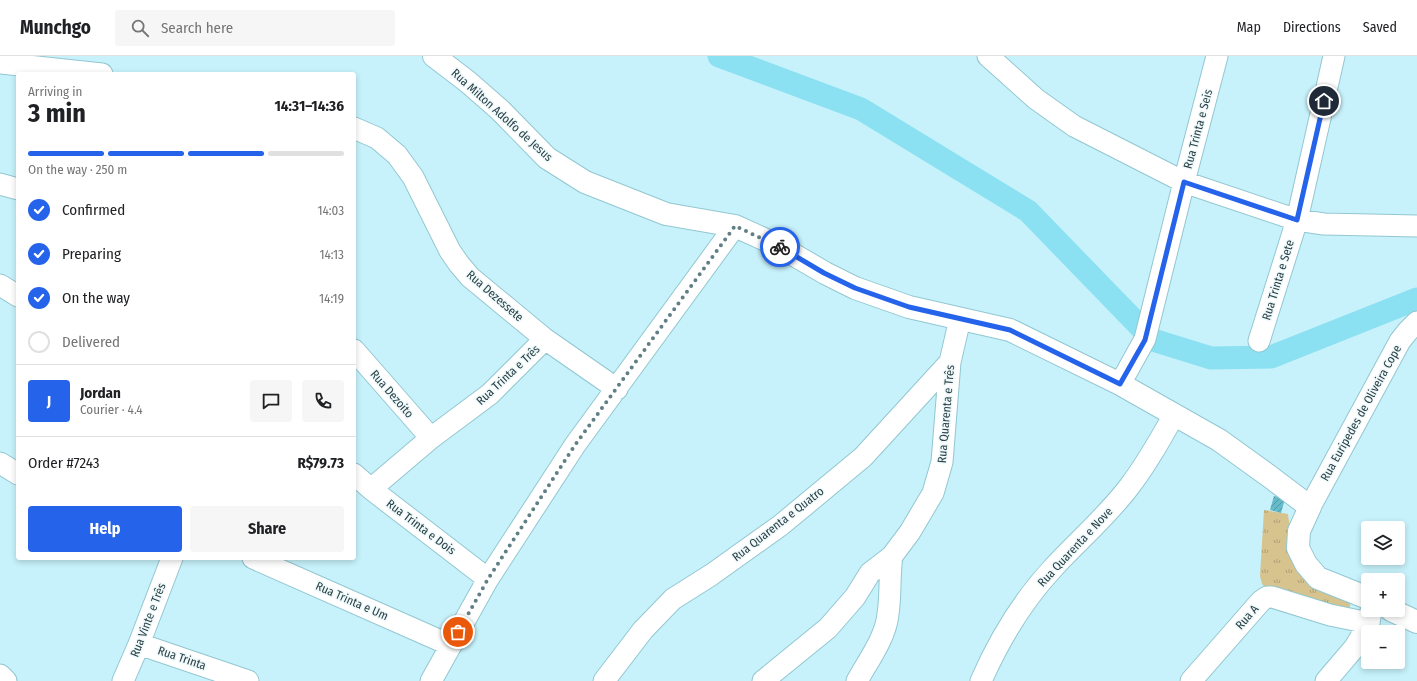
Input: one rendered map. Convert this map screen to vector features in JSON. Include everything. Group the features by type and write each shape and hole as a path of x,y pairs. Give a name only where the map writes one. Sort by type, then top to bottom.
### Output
{"street":[{"name":"Rua Milton Adolfo de Jesus","path":"434,56 468,82 500,110 547,158 585,182 666,214 735,226 777,245 824,273 855,288 909,307 1010,330 1120,384 1219,440 1310,507"},
{"path":"988,56 1036,99 1074,126 1184,182 1297,220 1324,224 1417,226"},
{"name":"Rua Trinta e Seis","path":"1120,384 1146,332 1217,56"},
{"name":"Rua Trinta e Sete","path":"1259,341 1297,220 1334,56"},
{"path":"0,63 83,72"},
{"name":"Rua Dezessete","path":"356,129 377,138 397,155 413,177 450,251 470,277 545,339 617,389"},
{"path":"0,184 16,188"},
{"path":"431,681 488,579 575,445 735,226"},
{"path":"0,285 16,295"},
{"name":"Rua Quarenta e Três","path":"763,681 828,628 855,597 870,574 892,556 910,532 933,493 942,462 950,362 960,319"},
{"name":"Rua Euripedes de Oliveira Cope","path":"1310,507 1400,341 1408,330 1417,322"},
{"name":"Rua Trinta e Três","path":"370,489 431,438 490,394 545,339"},
{"name":"Rua Dezoito","path":"356,352 431,438"},
{"name":"Rua Quarenta e Quatro","path":"604,681 643,630 673,599 711,575 781,525 863,457 950,362"},
{"name":"Rua Quarenta e Nove","path":"980,681 994,652 1024,604 1053,568 1100,521 1128,488 1151,456 1174,415"},
{"path":"0,463 16,473"},
{"name":"Rua Trinta e Dois","path":"356,476 370,489 488,579"},
{"path":"1310,507 1299,531 1298,548 1306,564 1318,578 1361,595"},
{"path":"857,681 880,641 888,615 889,574 892,556"},
{"name":"Rua Trinta e Um","path":"258,560 450,645"},
{"name":"Rua Vinte e Três","path":"123,681 139,644 165,561"},
{"name":"Rua A","path":"1191,681 1267,597 1278,598 1330,615 1361,617"},
{"path":"1405,616 1417,622"},
{"path":"1326,681 1355,647 1370,617"},
{"name":"Rua Trinta","path":"139,644 248,681"},
{"path":"0,675 6,681"}],"green space":[{"path":"1264,510 1288,514 1291,537 1351,602 1349,609 1345,612 1267,589 1262,584 1260,576"}],"building":[{"path":"1274,496 1285,499 1281,513 1270,510"}],"waterway":[{"path":"719,56 861,109 1028,211 1153,340 1211,358 1271,357 1417,299"}],"way so far":[{"path":"458,632 488,579 575,445 735,226 780,247"}],"route":[{"path":"780,247 824,273 855,288 909,307 1010,330 1120,384 1145,340 1184,182 1297,220 1324,101"}]}
